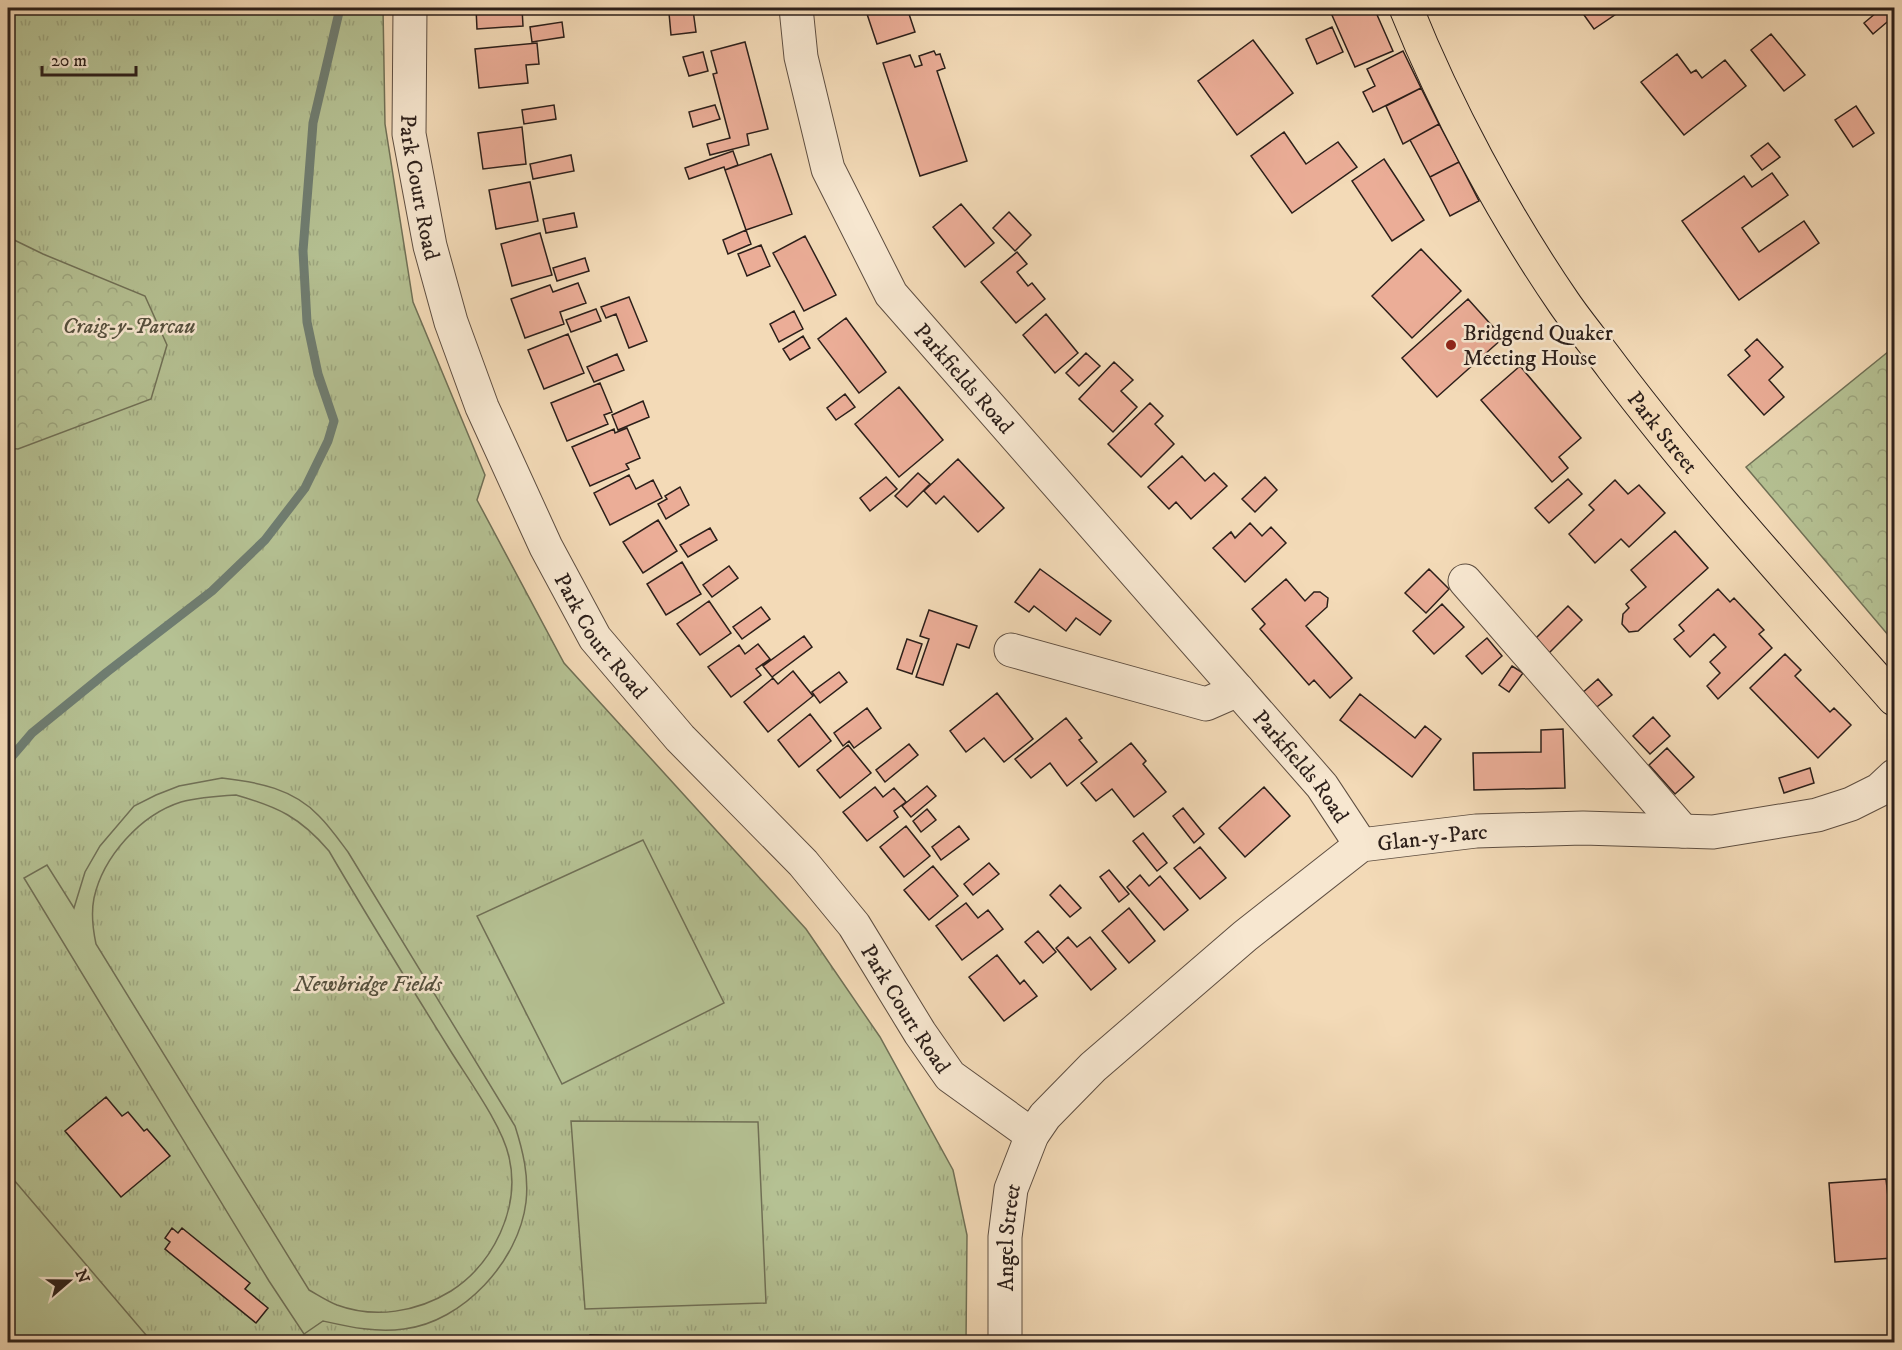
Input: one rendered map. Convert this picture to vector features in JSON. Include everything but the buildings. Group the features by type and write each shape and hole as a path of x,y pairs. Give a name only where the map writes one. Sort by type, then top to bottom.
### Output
{"main road":[{"name":"Park Street","path":"1406,8 1425,56 1470,143 1520,236 1565,304 1653,422 1894,699"}],"street":[{"name":"Park Court Road","path":"411,8 409,134 430,246 451,322 487,418 546,547 595,638 680,738 804,863 854,925 920,1033 950,1076 1032,1135"},
{"name":"Parkfields Road","path":"796,8 801,57 828,169 891,294 1322,786 1362,845"},
{"path":"1465,581 1683,831"},
{"name":"Parkfields Road","path":"1011,650 1206,704 1238,690"},
{"name":"Glan-y-Parc","path":"1032,1135 1045,1116 1093,1067 1245,936 1362,845 1476,831 1583,828 1713,832 1817,815 1851,804 1879,790 1894,776"},
{"name":"Angel Street","path":"1005,1342 1006,1222 1011,1189 1032,1135"}],"green space":[{"name":"Newbridge Fields","path":"8,8 383,8 385,124 413,302 485,475 477,500 564,663 806,929 880,1037 953,1170 967,1235 966,1342 8,1342"},
{"name":"Craig-y-Parcau","path":"8,237 145,296 167,345 151,399 18,449 8,448"},
{"path":"1894,347 1894,642 1746,467"},
{"path":"222,778 249,782 287,793 319,816 348,852 515,1126 523,1154 527,1183 521,1224 512,1246 485,1285 447,1314 426,1324 394,1330 363,1329 323,1321 304,1334 269,1281 24,878 47,865 74,908 85,872 100,846 134,806 179,786","holes":["236,795 276,809 298,822 329,851 404,976 484,1102 505,1144 512,1176 511,1196 500,1233 491,1250 466,1280 451,1291 424,1304 396,1311 366,1312 337,1305 309,1290 96,944 93,910 99,883 115,853 138,827 166,808 188,800"]},
{"path":"643,840 724,1003 562,1084 477,916"},
{"path":"571,1121 758,1122 766,1303 585,1309"},
{"path":"8,1173 152,1342 8,1342"}],"waterway":[{"path":"8,761 32,733 212,591 265,540 305,488 328,441 334,421 318,374 307,322 303,251 313,123 340,8"}],"place":[{"name":"Bridgend Quaker Meeting House","path":"1451,345"}]}
